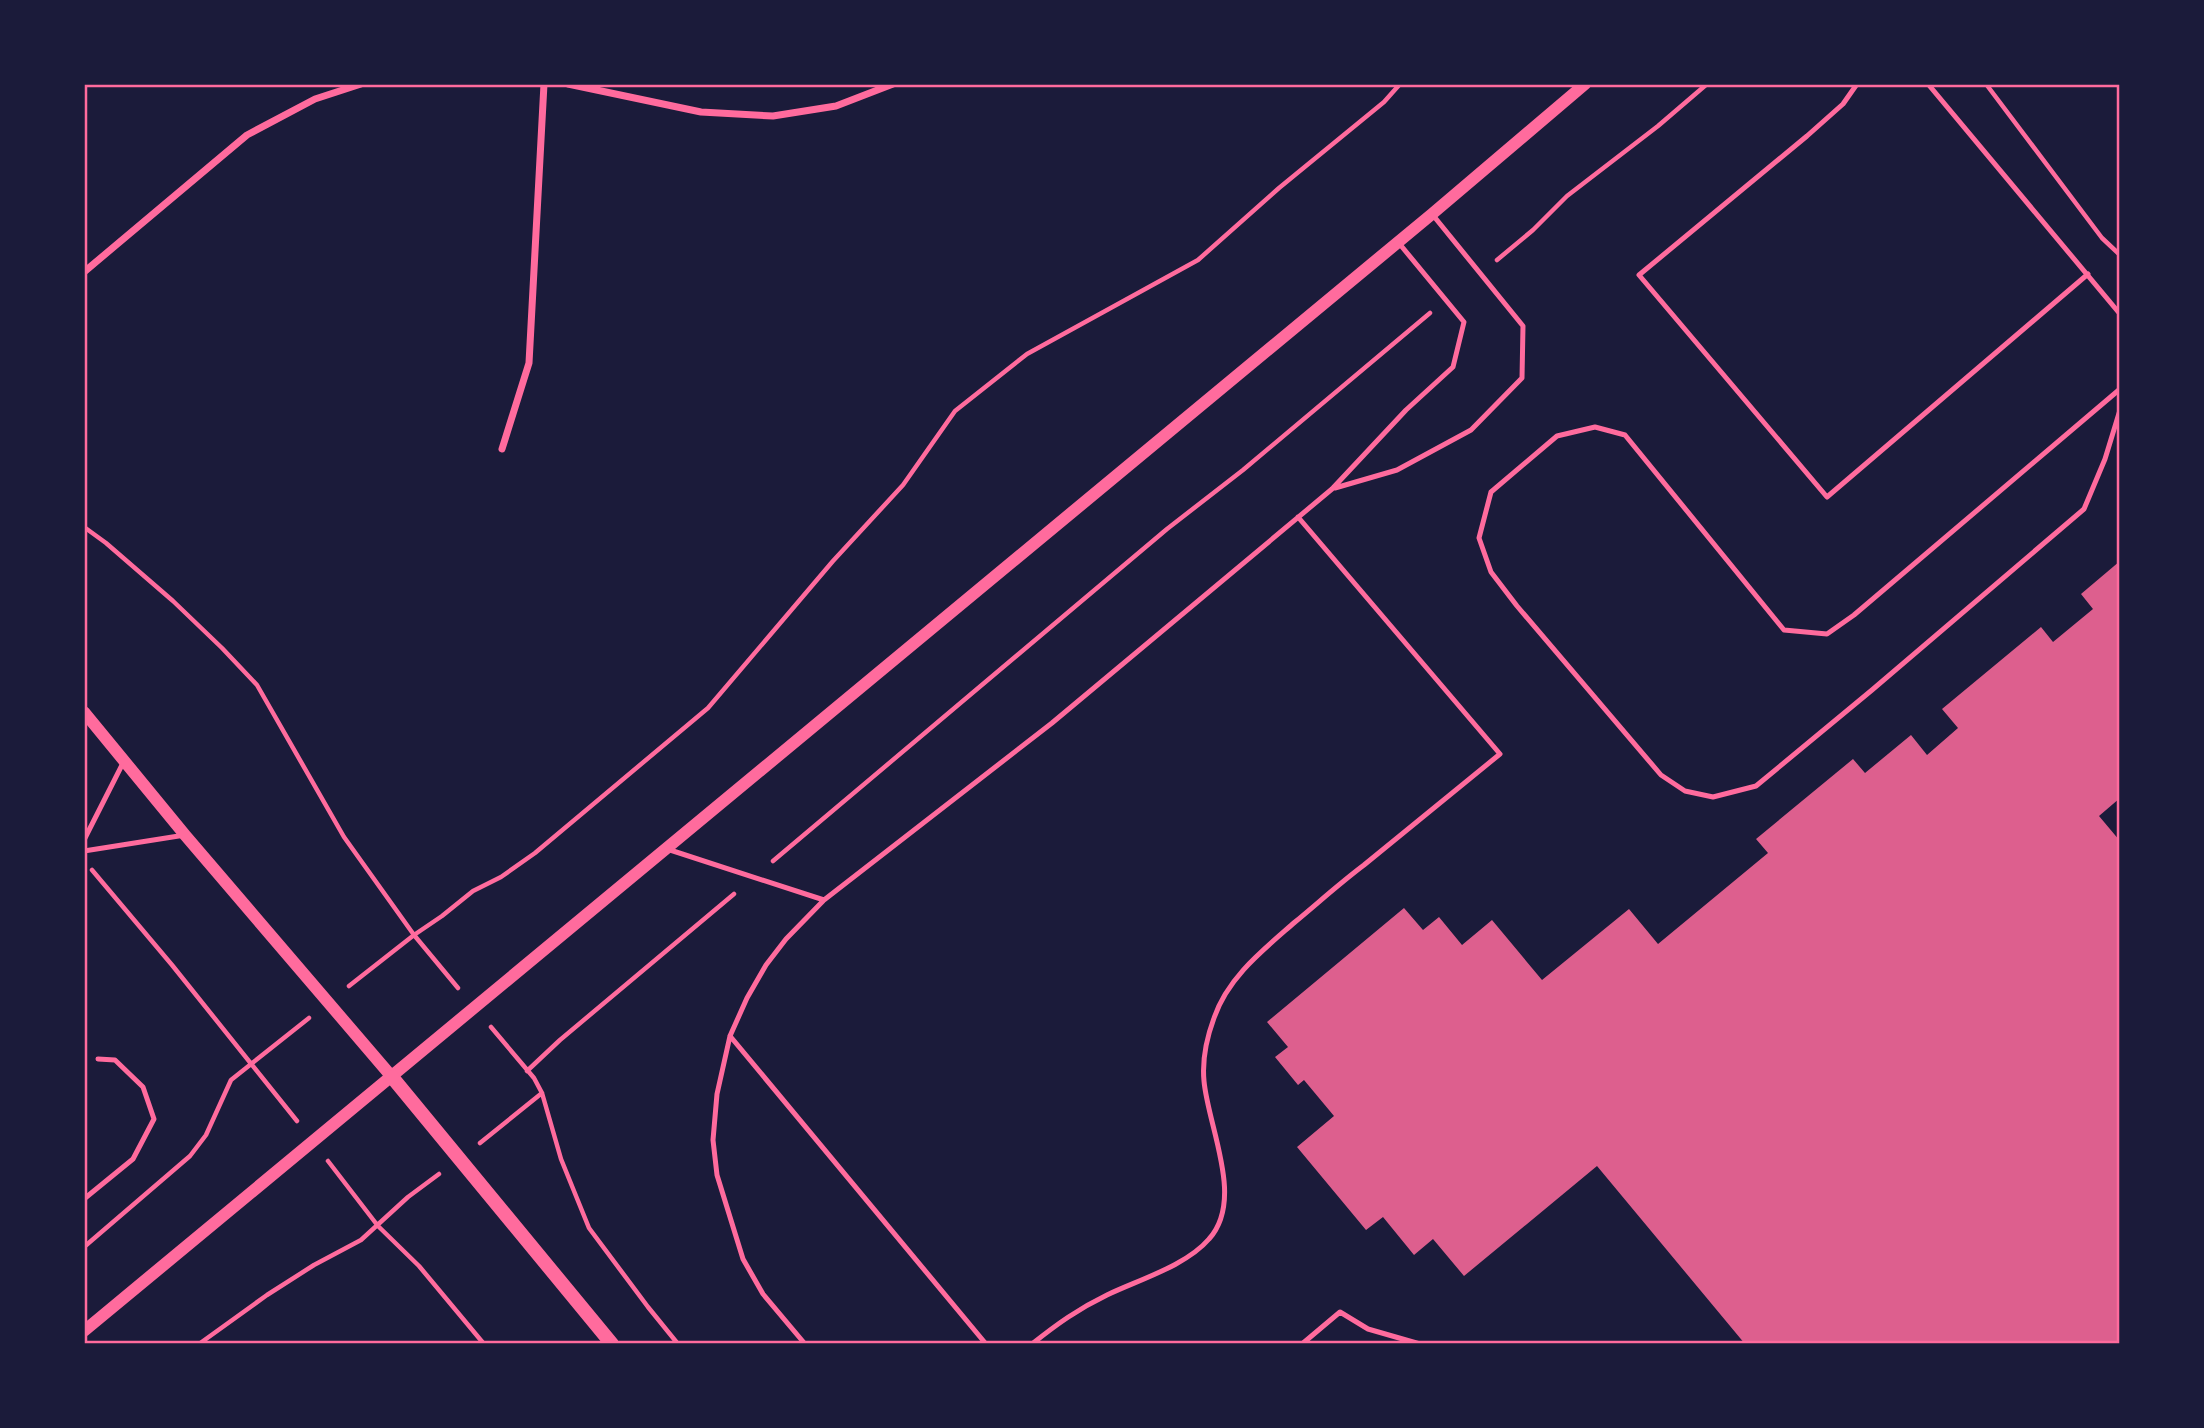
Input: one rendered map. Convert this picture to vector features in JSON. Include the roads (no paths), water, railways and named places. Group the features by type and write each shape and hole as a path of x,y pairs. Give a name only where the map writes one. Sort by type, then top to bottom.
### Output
{"main road":[{"path":"392,1077 612,1344"}],"street":[{"path":"84,272 247,135 315,99 360,84"},
{"path":"502,449 529,363 544,84"},
{"path":"568,84 701,112 773,116 836,106 893,84"},
{"path":"84,1331 1432,214 1585,84"},
{"path":"84,712 185,835 392,1077"}],"lane":[{"path":"1857,84 1843,104 1807,136 1639,275 1827,497 2088,274"},
{"path":"1928,84 2120,314"},
{"path":"1332,489 1397,470 1471,430 1522,378 1523,326 1432,214"},
{"path":"804,1344 763,1294 743,1259 717,1175 713,1140 716,1105 730,1036 747,998 766,965 786,939 824,900 1052,723 1332,489 1406,410 1453,367 1464,322 1398,242"},
{"path":"2120,389 1854,615 1827,634 1784,630 1625,435 1595,426 1557,436 1491,492 1479,538 1491,572 1517,606 1661,775 1685,791 1713,797 1756,786 2084,509 2105,459 2120,410"},
{"path":"1032,1344 1068,1315 1108,1294 1158,1273 1209,1239 1220,1218 1225,1195 1203,1078 1214,1016 1231,985 1250,961 1500,754 1298,517"},
{"path":"84,840 124,761"},
{"path":"84,851 185,835"},
{"path":"665,849 824,900"},
{"path":"730,1036 986,1344"},
{"path":"84,1199 133,1159 154,1119 143,1087 115,1060 98,1059"},
{"path":"1302,1344 1340,1312 1368,1329 1420,1344"}]}
